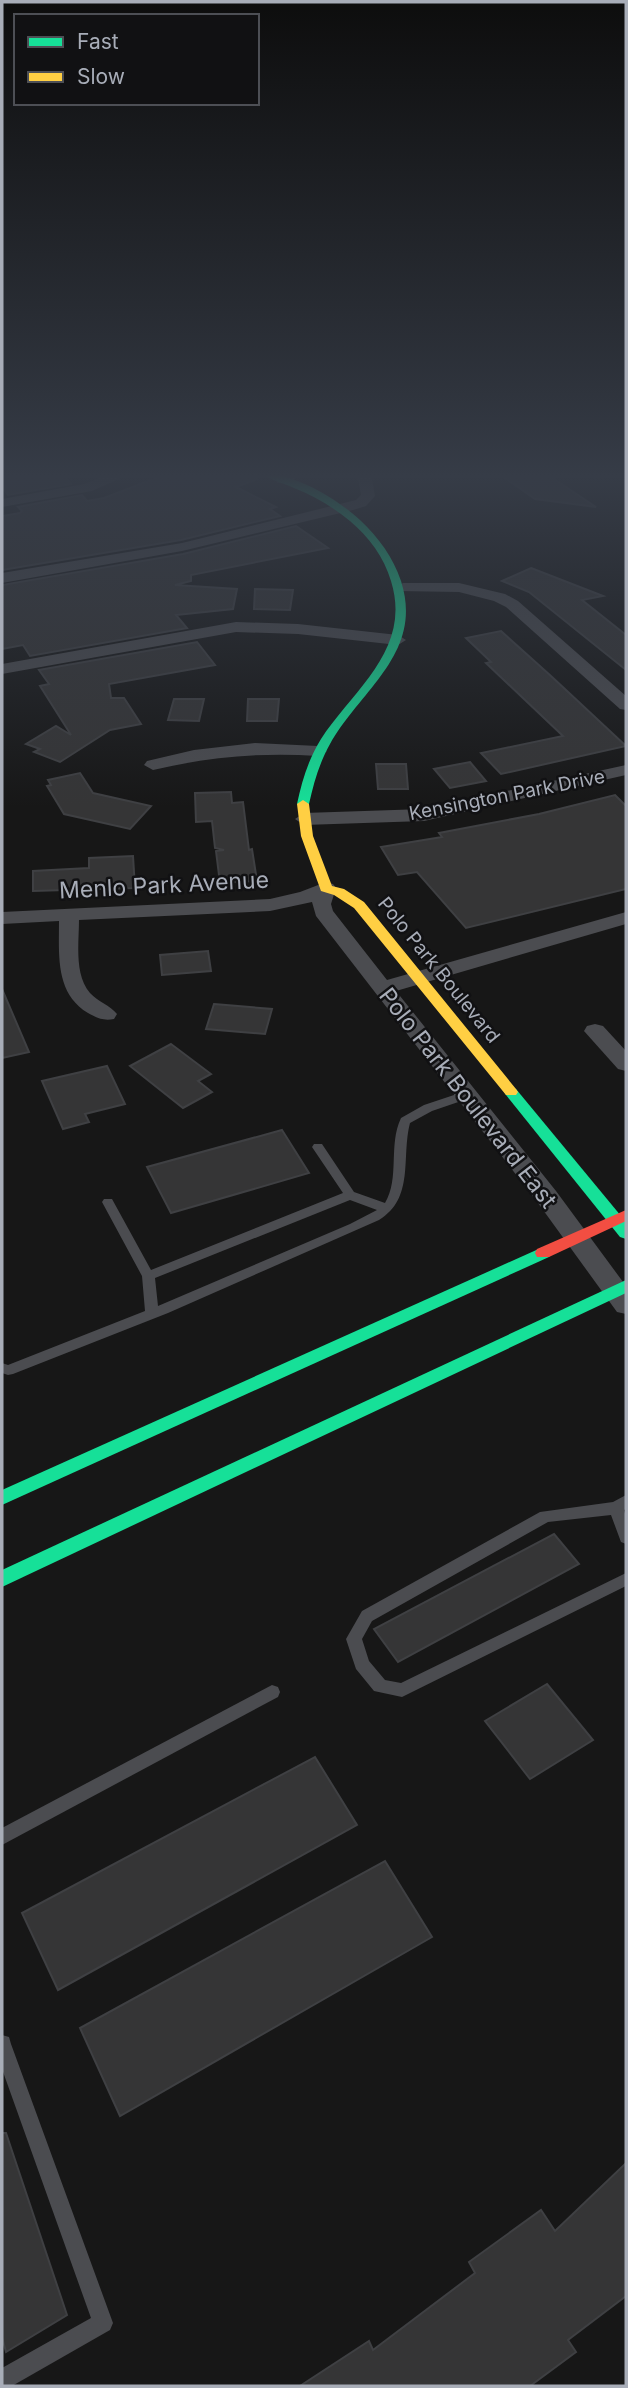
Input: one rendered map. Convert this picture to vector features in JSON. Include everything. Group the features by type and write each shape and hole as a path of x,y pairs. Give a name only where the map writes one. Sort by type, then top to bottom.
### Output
{"main road":[{"path":"326,888 310,852 304,820 307,779 318,751 341,716 384,667 398,640 405,612 401,584"},
{"name":"Polo Park Boulevard","path":"326,888 339,892 359,905 505,1083 621,1217 626,1233"},
{"path":"2,1498 621,1217"},
{"path":"2,1579 623,1294"}],"street":[{"path":"403,588 463,588 500,596 626,705"},
{"path":"2,669 236,627 308,630 398,640"},
{"path":"153,765 202,753 239,748 274,747 318,751"},
{"name":"Kensington Park Drive","path":"304,820 424,815 626,771"},
{"path":"323,912 321,904 326,888"},
{"name":"Menlo Park Avenue","path":"2,918 282,903 326,888"},
{"path":"282,903 298,904 323,912"},
{"name":"Polo Park Boulevard East","path":"323,912 623,1294"},
{"path":"69,915 71,978 74,989 92,1008 106,1014"},
{"path":"382,988 626,918"},
{"path":"595,1031 626,1065"},
{"path":"466,1095 505,1083"}],"lane":[{"path":"2,1368 8,1370 47,1356 152,1313 298,1252 387,1209 397,1189 399,1137 405,1121 428,1108 466,1095"},
{"path":"318,1147 350,1195 387,1209"},
{"path":"148,1276 350,1195"},
{"path":"108,1202 148,1276 152,1313"},
{"path":"626,1538 621,1504 545,1516 367,1616 354,1639 362,1664 380,1686 402,1690 626,1579"},
{"path":"2,1838 272,1692"},
{"path":"2,2044 103,2323 2,2380"}],"building":[{"path":"177,584 175,585 237,589 233,609 176,615 187,628 30,656 23,645 2,649 2,585"},
{"path":"510,584 573,584 603,596 582,600 626,635 626,670 529,592"},
{"path":"255,589 293,590 290,610 254,609"},
{"path":"501,631 626,746 501,774 481,753 563,736 486,663 491,662 466,638"},
{"path":"197,642 215,665 109,684 111,698 124,698 141,724 110,730 60,762 34,752 40,749 26,744 56,726 71,735 40,686 49,684 39,670"},
{"path":"174,699 204,699 199,721 168,720"},
{"path":"248,699 279,699 277,721 247,721"},
{"path":"470,762 486,781 450,788 434,769"},
{"path":"376,764 406,764 408,789 378,789"},
{"path":"80,773 93,793 151,806 130,829 64,814 47,786 51,785 48,780"},
{"path":"231,792 232,803 243,802 249,850 252,849 257,881 220,883 216,851 224,850 215,848 212,821 196,822 195,793"},
{"path":"615,795 626,806 626,889 466,928 417,872 398,875 381,847 442,837 439,833 539,814"},
{"path":"133,856 135,888 33,891 33,871 89,868 89,858"},
{"path":"208,951 211,971 162,975 160,955"},
{"path":"2,989 29,1052 2,1058"},
{"path":"214,1004 272,1009 265,1034 206,1029"},
{"path":"171,1044 211,1074 198,1081 212,1092 183,1108 130,1066"},
{"path":"107,1066 125,1104 85,1114 89,1122 63,1129 42,1081"},
{"path":"282,1130 309,1173 171,1213 147,1167"},
{"path":"554,1534 579,1564 398,1662 374,1629"},
{"path":"547,1684 593,1740 530,1779 485,1721"},
{"path":"315,1757 357,1825 58,1990 22,1913"},
{"path":"385,1861 432,1937 120,2116 80,2028"},
{"path":"2,2133 6,2133 67,2315 6,2352 2,2337"},
{"path":"626,2163 626,2296 568,2340 576,2352 530,2386 300,2386 369,2341 373,2350 475,2273 469,2262 541,2210 555,2231"}],"traffic: fast":[{"path":"303,804 310,771 326,741 387,660 399,632 402,601 397,584"},
{"path":"511,1092 626,1233"},
{"path":"2,1498 543,1253"},
{"path":"2,1579 626,1286"}],"traffic: slow":[{"path":"303,804 307,836 326,888 339,892 359,905 511,1092"}],"traffic: jam":[{"path":"543,1253 626,1215"}]}
